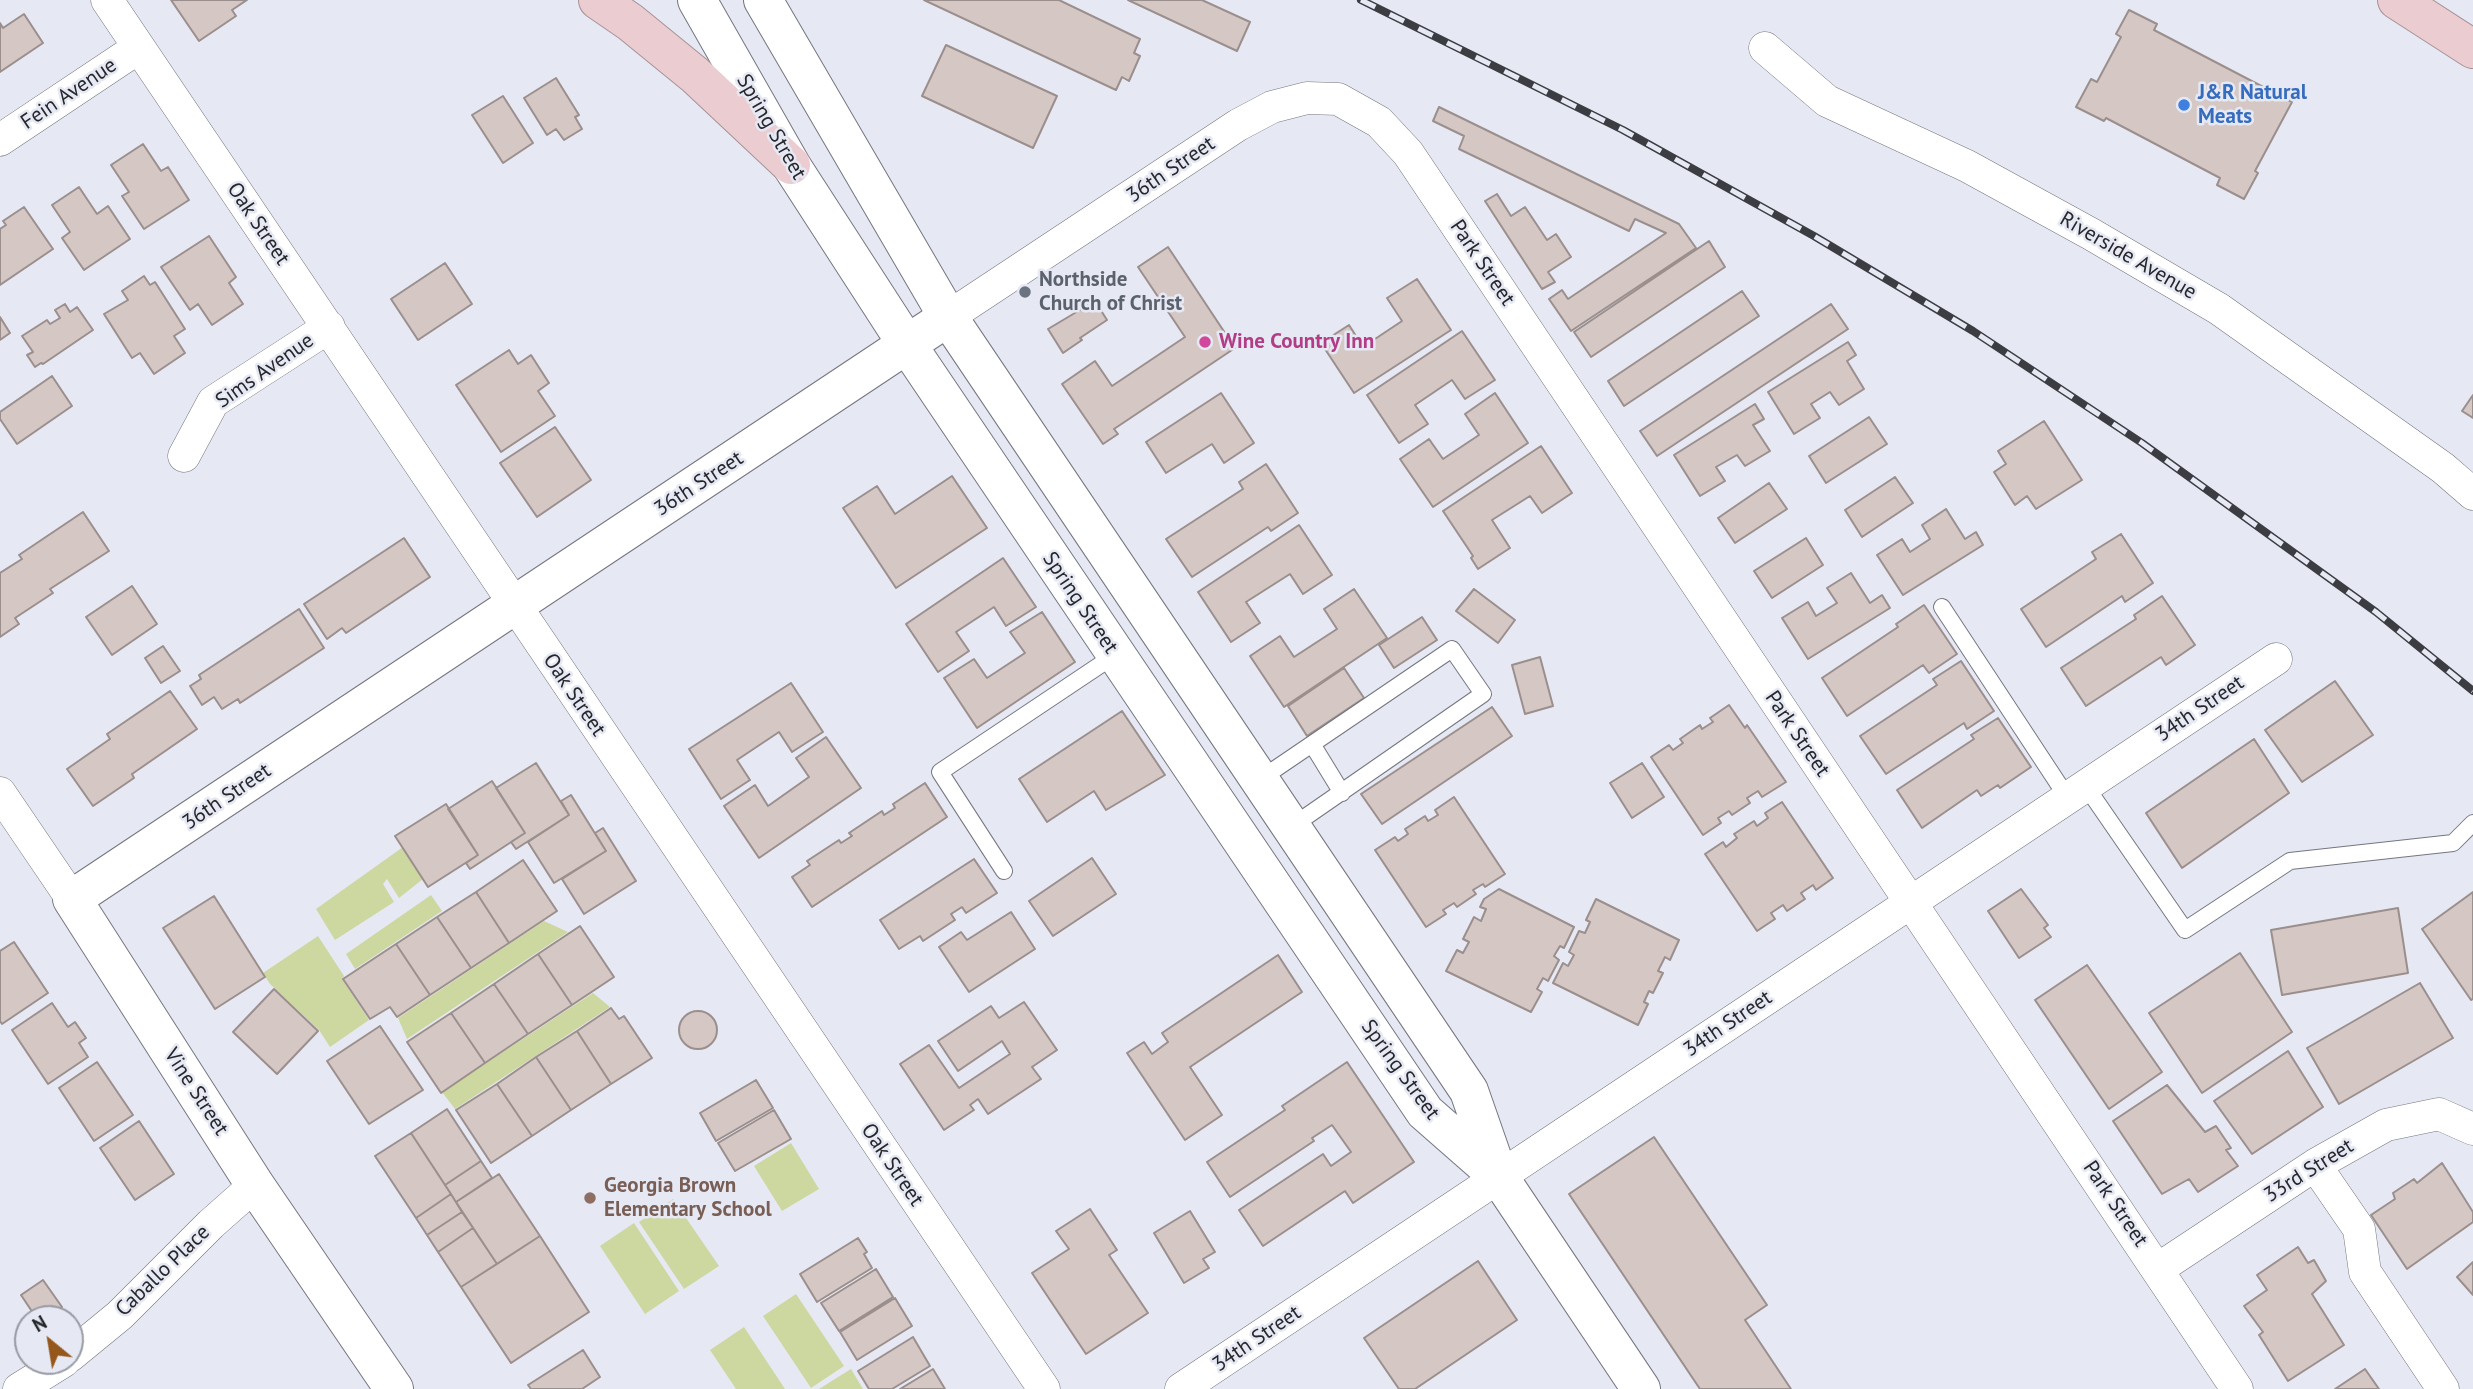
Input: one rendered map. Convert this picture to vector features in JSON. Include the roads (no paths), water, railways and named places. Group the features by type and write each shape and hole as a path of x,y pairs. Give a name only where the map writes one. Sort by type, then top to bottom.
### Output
{"highway":[{"path":"598,0 630,22 695,75 791,164"},
{"path":"2397,0 2473,49"}],"main road":[{"name":"Spring Street","path":"698,0 791,164 908,346 1425,1112 1499,1177"},
{"name":"Spring Street","path":"763,0 948,317 1469,1091 1499,1177 1641,1389"},
{"name":"36th Street","path":"72,900 948,317"},
{"name":"Vine Street","path":"72,900 256,1185 394,1389"}],"street":[{"name":"Oak Street","path":"107,0 1044,1389"},
{"name":"Fein Avenue","path":"0,140 138,48"},
{"name":"Riverside Avenue","path":"1765,48 1827,101 1967,166 2219,309 2443,467 2473,494"},
{"name":"36th Street","path":"948,317 1238,125 1272,107 1307,99 1338,99"},
{"name":"Park Street","path":"1338,99 1379,122 1408,153 2237,1389"},
{"name":"Sims Avenue","path":"184,456 213,402 329,327"},
{"name":"34th Street","path":"1181,1389 2276,659"},
{"name":"Vine Street","path":"0,793 72,900"},
{"name":"33rd Street","path":"2158,1269 2315,1165 2386,1125 2439,1115 2473,1129"},
{"path":"2315,1165 2359,1229 2365,1272 2443,1389"},
{"name":"Caballo Place","path":"84,1345 120,1315 211,1224 256,1185"},
{"path":"19,1389 42,1375"}],"lane":[{"path":"1942,607 2076,791 2185,930 2290,861 2453,843 2473,822"},
{"path":"1259,780 1452,649 1483,694 1291,827"},
{"path":"1004,871 940,772 1115,655"},
{"path":"1312,744 1342,793"}],"railway":[{"path":"1361,0 1623,130 1814,236 1973,331 2142,443 2376,612 2473,691"}],"place":[{"name":"J&R Natural Meats","path":"2184,105"},
{"name":"Northside Church of Christ","path":"1025,292"},
{"name":"Wine Country Inn","path":"1205,342"},
{"name":"Georgia Brown Elementary School","path":"590,1198"}]}
